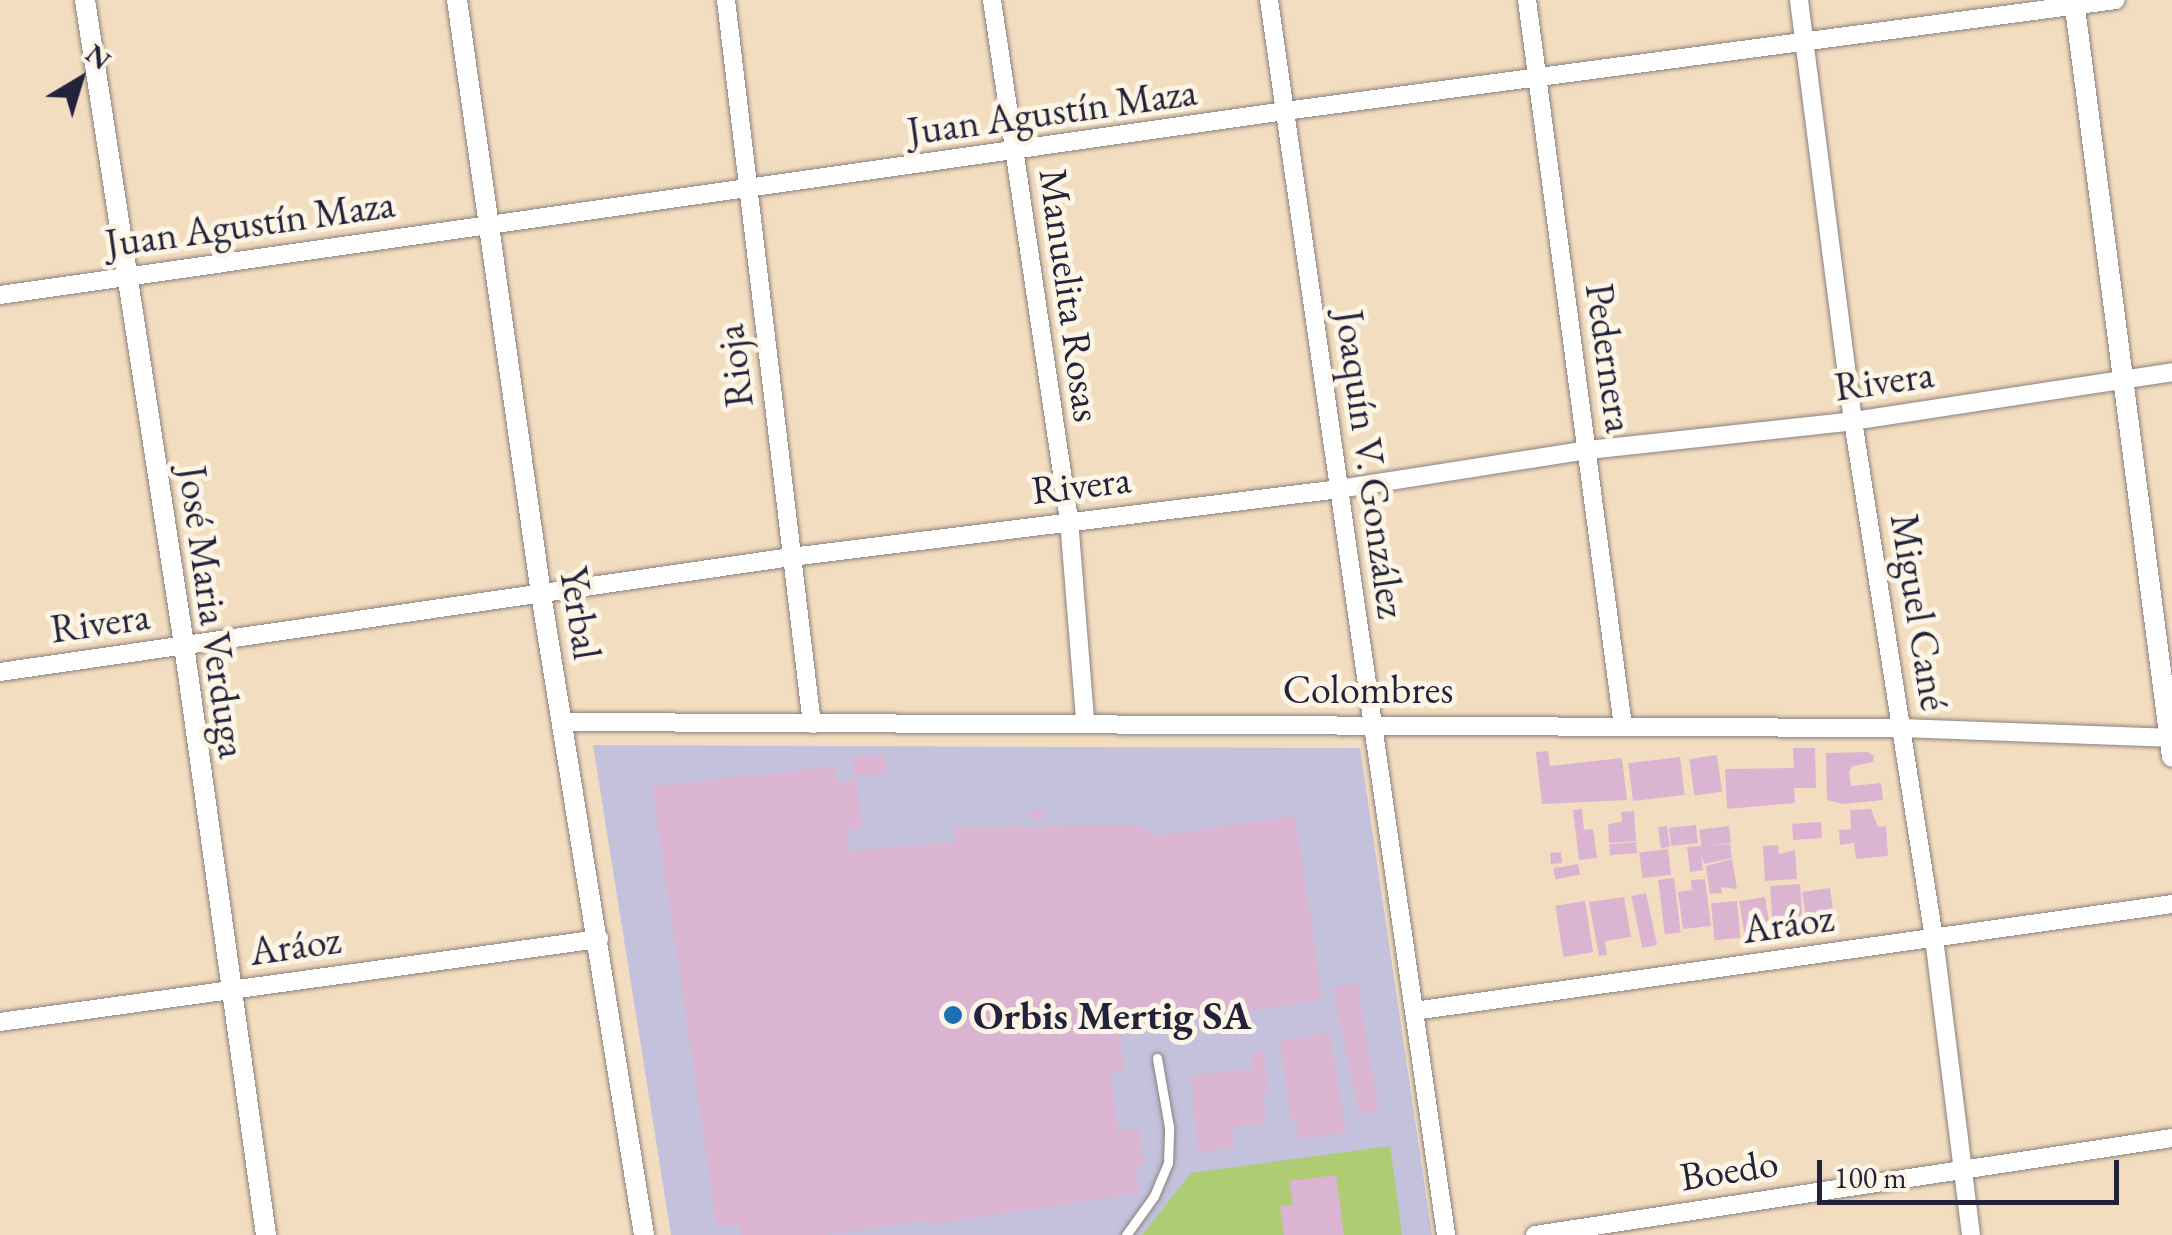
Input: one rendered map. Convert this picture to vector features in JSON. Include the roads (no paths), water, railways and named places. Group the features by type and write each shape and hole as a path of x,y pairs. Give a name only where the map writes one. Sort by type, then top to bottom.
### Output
{"street":[{"name":"José Maria Verduga","path":"85,0 184,645 266,1235"},
{"name":"Yerbal","path":"457,0 542,594 644,1235"},
{"name":"Rioja","path":"726,0 812,724"},
{"name":"Manuelita Rosas","path":"992,0 1069,520 1085,721"},
{"name":"Joaquín V. González","path":"1270,0 1446,1235"},
{"name":"Pedernera","path":"1527,0 1623,726"},
{"name":"Miguel Cané","path":"1799,0 1854,422 1934,938 1971,1235"},
{"name":"Juan Agustín Maza","path":"0,294 1804,39 2116,0"},
{"path":"2075,3 2171,744"},
{"name":"Rivera","path":"0,672 792,557 1340,489 1588,450 1854,422 2172,372"},
{"name":"Colombres","path":"563,722 1085,721 1903,728 2171,744"},
{"name":"Aráoz","path":"1414,1011 2172,904"},
{"name":"Aráoz","path":"0,1022 599,939"},
{"name":"Boedo","path":"1535,1235 1581,1232 1961,1168 2172,1138"}],"lane":[{"path":"1126,1235 1154,1196 1168,1164 1169,1127 1158,1058"}],"place":[{"name":"Orbis Mertig SA","path":"953,1015"}]}
